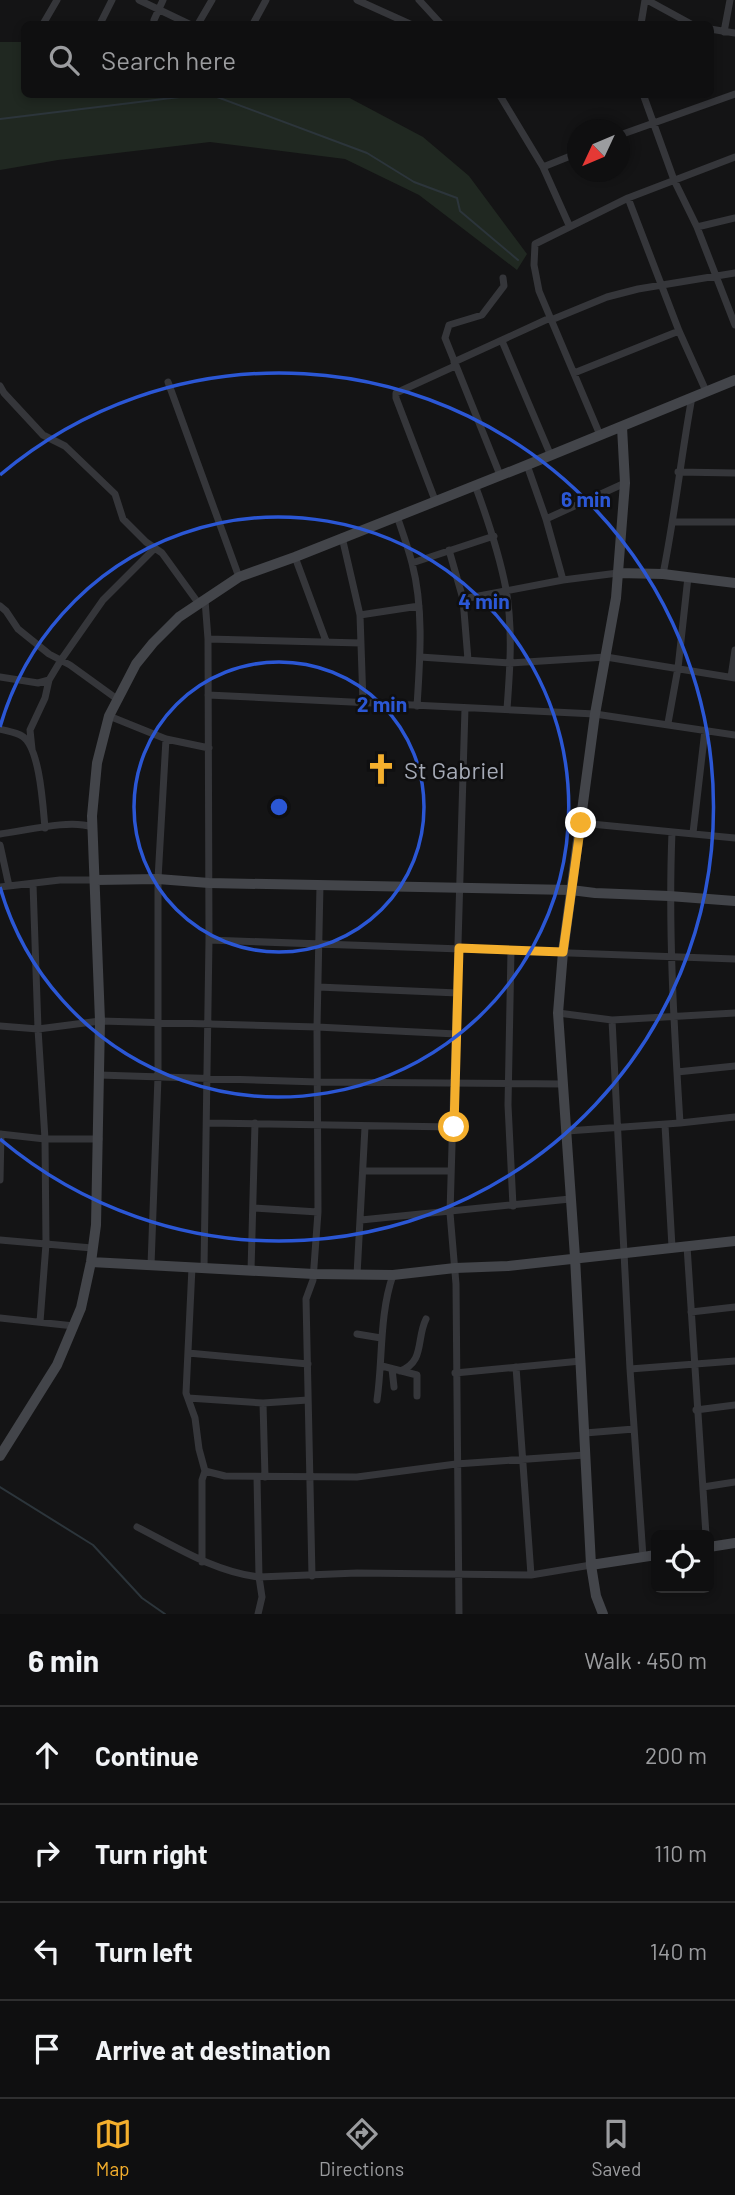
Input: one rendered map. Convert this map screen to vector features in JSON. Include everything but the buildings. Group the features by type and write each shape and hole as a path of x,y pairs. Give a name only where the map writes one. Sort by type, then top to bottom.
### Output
{"street":[{"path":"45,21 57,0"},
{"path":"102,21 112,0"},
{"path":"139,0 183,21"},
{"path":"154,20 163,0"},
{"path":"200,21 212,0"},
{"path":"255,21 266,0"},
{"path":"357,0 403,21"},
{"path":"419,0 438,21"},
{"path":"642,21 646,0 685,21"},
{"path":"724,32 730,0"},
{"path":"714,30 735,33"},
{"path":"630,131 735,94"},
{"path":"501,98 543,167 569,225"},
{"path":"644,98 674,180 697,227 734,321"},
{"path":"543,167 567,157"},
{"path":"600,435 539,291 534,265 535,244 628,198 735,157"},
{"path":"628,198 679,331 706,391"},
{"path":"697,227 735,218"},
{"path":"435,500 396,393 502,341 607,297 735,273"},
{"path":"500,475 445,338 449,325 487,312 504,286 503,278"},
{"path":"574,373 679,331"},
{"path":"502,341 551,456"},
{"path":"0,1456 57,1365 81,1308 91,1262 96,1225 100,1021 92,827 97,763 109,716 136,664 179,617 239,577 551,456 735,380"},
{"path":"168,382 239,577"},
{"path":"0,386 43,435 65,446 115,494 123,519 162,553 202,602 208,639 207,1123 198,1268 186,1393 195,1418 205,1471 202,1480 202,1562"},
{"path":"663,573 674,523 678,471 692,396"},
{"path":"603,1614 596,1596 591,1565 575,1257 558,1013 563,952 594,713 606,657 618,573 625,483 622,426"},
{"path":"527,465 563,580"},
{"path":"678,471 735,473"},
{"path":"546,519 625,483"},
{"path":"475,485 494,537 507,592 510,663 507,709"},
{"path":"397,516 412,563 419,606 417,706"},
{"path":"674,523 735,522"},
{"path":"342,537 360,615 363,703"},
{"path":"412,563 494,537"},
{"path":"44,828 43,798 30,730 45,698 49,680 103,600 155,548"},
{"path":"449,550 463,599 468,660"},
{"path":"295,557 326,641"},
{"path":"463,599 563,580 618,573 663,573 735,583"},
{"path":"668,723 678,668 688,577"},
{"path":"0,606 18,629 49,654 117,699"},
{"path":"360,615 419,606"},
{"path":"208,639 361,643"},
{"path":"420,657 510,663 606,657 733,677 735,650"},
{"path":"0,677 38,683 49,680"},
{"path":"208,695 594,713 735,735"},
{"path":"459,1614 455,1268 450,1213 456,1082 465,708"},
{"path":"109,716 166,739 209,748"},
{"path":"0,729 23,737 32,749"},
{"path":"693,833 705,730"},
{"path":"152,1265 158,1077 158,878 166,739"},
{"path":"581,823 735,838"},
{"path":"0,834 85,824 92,827"},
{"path":"672,832 669,896 680,1123"},
{"path":"0,845 9,886"},
{"path":"0,887 60,880 158,878 209,883 571,890 735,901"},
{"path":"33,884 45,1139 46,1244 40,1322"},
{"path":"312,1576 306,1299 314,1274 318,1212 317,1027 320,885"},
{"path":"209,940 735,959"},
{"path":"511,950 508,1084 513,1206"},
{"path":"318,987 458,993"},
{"path":"558,1013 612,1020 735,1013"},
{"path":"612,1020 630,1369 643,1558"},
{"path":"0,1026 38,1029 100,1021 456,1034"},
{"path":"677,1072 735,1066"},
{"path":"99,1075 318,1082 562,1084"},
{"path":"567,1131 735,1117"},
{"path":"207,1123 454,1127"},
{"path":"251,1271 256,1123"},
{"path":"664,1125 671,1247"},
{"path":"357,1275 365,1127"},
{"path":"0,1180 1,1134 45,1139 99,1139"},
{"path":"364,1171 451,1171"},
{"path":"361,1220 570,1199"},
{"path":"253,1208 318,1212"},
{"path":"0,1240 92,1248"},
{"path":"91,1262 314,1274 393,1275 455,1268 508,1266 735,1241"},
{"path":"687,1246 706,1530"},
{"path":"377,1400 382,1366 381,1338 393,1275"},
{"path":"691,1312 735,1307"},
{"path":"0,1318 74,1326"},
{"path":"396,1370 409,1367 418,1356 426,1319"},
{"path":"357,1334 381,1338"},
{"path":"188,1353 308,1364"},
{"path":"455,1373 581,1361"},
{"path":"630,1369 735,1361"},
{"path":"382,1366 417,1375 417,1396"},
{"path":"516,1367 531,1575"},
{"path":"394,1387 396,1370"},
{"path":"188,1398 263,1403 309,1400"},
{"path":"258,1614 262,1597 259,1577 263,1403"},
{"path":"696,1409 735,1405"},
{"path":"585,1433 634,1429"},
{"path":"205,1471 225,1476 357,1477 456,1464 584,1455"},
{"path":"703,1487 735,1482"},
{"path":"136,1527 202,1562 259,1577 357,1573 531,1575 651,1556"},
{"path":"714,1546 735,1543"}],"shaded area":[{"path":"0,42 21,42 21,98 350,98 423,137 469,176 527,254 517,270 419,195 345,159 210,142 58,160 0,170"}],"waterway":[{"path":"0,119 171,98"},
{"path":"220,98 367,153 414,182 457,198 460,211 518,260"},
{"path":"0,1487 93,1545 142,1598 165,1614"}],"place":[{"name":"St Gabriel","path":"381,769"}],"route":[{"path":"454,1127 459,948 563,952 581,823"}]}
